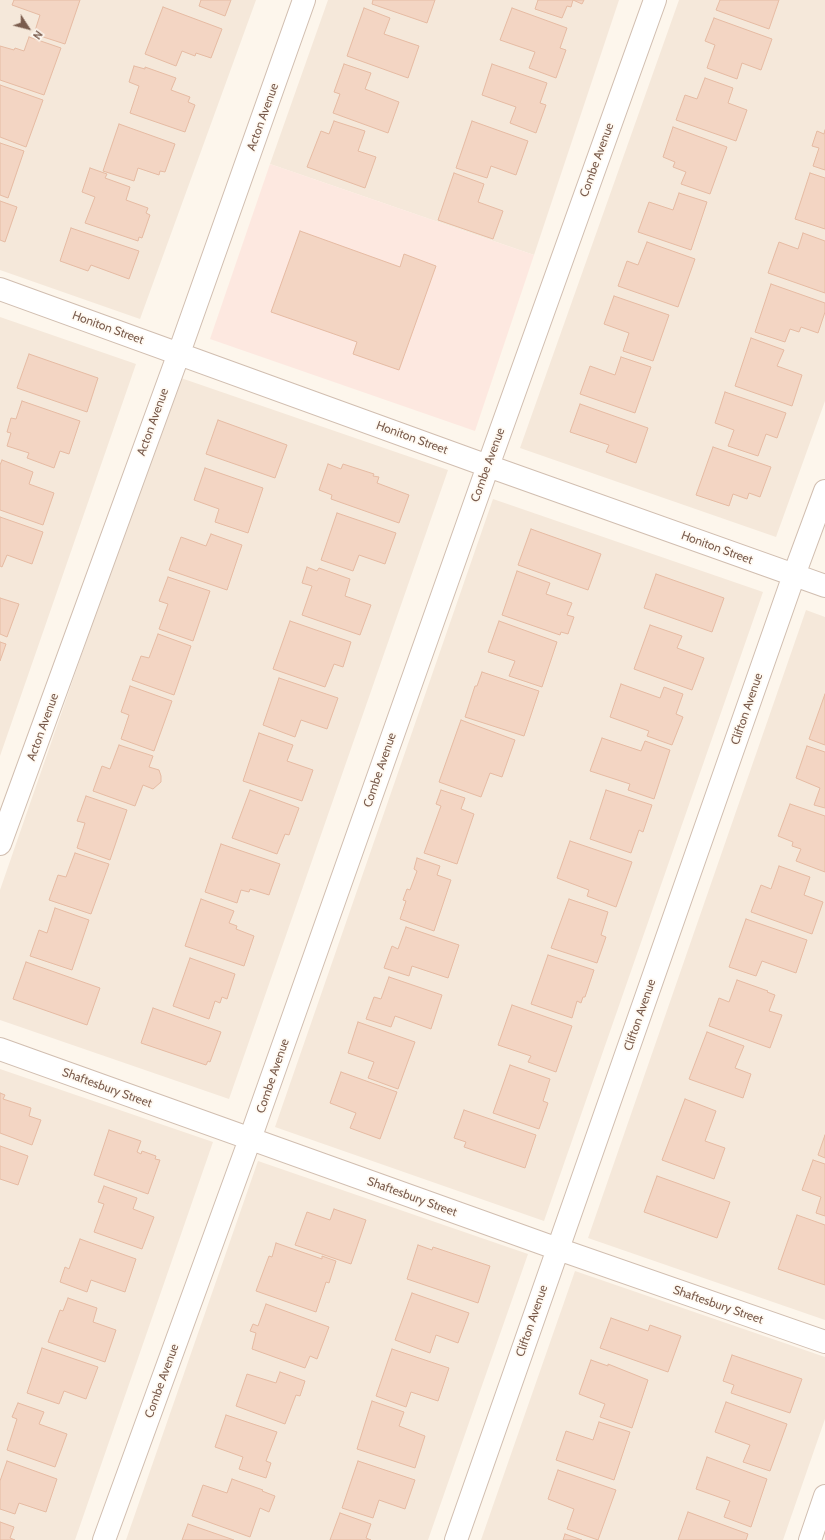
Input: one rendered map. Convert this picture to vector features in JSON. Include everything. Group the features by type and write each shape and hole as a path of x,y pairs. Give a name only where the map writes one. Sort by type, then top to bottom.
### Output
{"street":[{"name":"Acton Avenue","path":"0,844 304,0"},
{"name":"Combe Avenue","path":"104,1540 250,1139 488,466 655,0"},
{"name":"Honiton Street","path":"0,289 488,466 825,586"},
{"name":"Clifton Avenue","path":"456,1540 794,575 825,491"},
{"name":"Shaftesbury Street","path":"0,1049 558,1249 825,1342"},
{"path":"810,1540 825,1496"}],"shaded area":[{"path":"0,0 256,0 140,319 0,270"},
{"path":"328,0 619,0 534,255 270,164"},
{"path":"679,0 825,0 825,401 776,537 520,448"},
{"path":"270,164 534,255 475,431 210,339"},
{"path":"0,317 136,364 0,756"},
{"path":"178,377 448,470 229,1099 0,1020 0,890"},
{"path":"493,499 763,592 544,1221 275,1127"},
{"path":"806,610 825,617 825,1320 588,1238"},
{"path":"0,1069 213,1142 75,1540 0,1540"},
{"path":"258,1161 528,1254 428,1540 126,1540"},
{"path":"575,1271 825,1357 825,1419 783,1540 481,1540"}],"building":[{"path":"14,0 80,0 65,44 34,34 40,15 12,5"},
{"path":"201,0 231,0 225,16 199,6"},
{"path":"373,0 435,0 427,23 372,4"},
{"path":"538,0 573,0 571,7 567,6 562,18 535,9"},
{"path":"573,0 584,0 582,4"},
{"path":"720,0 779,0 769,29 716,10"},
{"path":"163,7 222,29 211,58 196,53 195,56 182,51 176,66 145,54"},
{"path":"364,8 390,18 384,34 419,46 408,78 347,56"},
{"path":"512,8 567,28 560,48 566,50 556,78 529,68 535,52 500,40"},
{"path":"714,18 772,39 761,70 742,63 737,79 707,68 715,45 705,41"},
{"path":"29,37 61,48 44,95 0,80 0,46 24,51"},
{"path":"344,64 371,73 365,89 399,102 388,133 333,113 340,94 334,92"},
{"path":"492,64 547,83 540,103 546,105 536,133 510,123 516,107 482,95"},
{"path":"134,66 145,69 145,67 176,78 171,90 190,97 188,102 195,105 185,132 130,113 139,86 129,82"},
{"path":"705,78 733,88 728,103 747,110 736,141 676,120 685,95 697,99"},
{"path":"0,85 43,100 26,147 0,137"},
{"path":"334,121 365,131 358,151 376,157 365,188 307,167 321,131 329,134"},
{"path":"472,121 528,141 516,175 491,166 487,178 456,168"},
{"path":"119,124 175,144 165,172 160,171 159,175 138,168 134,181 103,171"},
{"path":"673,127 727,147 710,194 681,184 686,172 673,167 675,162 663,157"},
{"path":"825,130 825,170 813,166 819,148 812,146 817,131 824,134"},
{"path":"0,143 24,151 8,198 0,195"},
{"path":"90,168 107,174 105,178 130,187 126,200 148,208 146,213 150,215 142,238 139,237 138,241 85,223 95,197 82,192"},
{"path":"454,173 484,184 478,202 503,211 493,239 438,220"},
{"path":"810,173 825,178 825,229 795,219"},
{"path":"679,193 707,202 691,250 638,232 649,202 673,210"},
{"path":"0,201 17,207 5,242 0,240"},
{"path":"71,228 139,251 129,279 91,265 88,271 60,261"},
{"path":"300,231 400,267 404,254 436,266 399,370 353,354 357,342 271,312"},
{"path":"803,233 825,241 825,293 768,273 779,242 798,249"},
{"path":"647,242 695,259 678,307 618,286 627,261 638,265"},
{"path":"771,284 825,303 825,312 818,333 801,327 799,332 790,329 785,342 755,332"},
{"path":"614,296 669,315 653,361 623,351 629,333 604,324"},
{"path":"751,338 784,350 777,366 802,375 792,406 735,386"},
{"path":"29,354 98,378 87,412 17,388"},
{"path":"621,357 651,367 635,413 580,394 590,366 615,375"},
{"path":"725,392 786,413 777,438 766,434 758,456 728,446 734,430 715,423"},
{"path":"22,401 80,421 69,454 60,451 54,468 27,458 29,453 7,446 11,433 7,432 11,418 16,419"},
{"path":"580,404 648,428 636,463 606,452 609,445 570,432"},
{"path":"218,420 287,445 275,478 206,454"},
{"path":"713,447 771,467 760,497 749,493 747,499 733,494 729,506 696,495"},
{"path":"2,460 33,472 29,484 54,493 43,525 0,510 0,465"},
{"path":"328,464 341,469 343,464 374,474 373,476 379,477 377,483 409,495 399,523 331,499 332,495 319,490"},
{"path":"205,468 263,488 248,533 215,522 219,509 194,500"},
{"path":"337,513 396,533 385,564 359,555 353,571 321,560"},
{"path":"0,517 43,532 32,564 7,555 2,567 0,566"},
{"path":"531,529 601,554 588,590 518,565"},
{"path":"211,534 242,545 227,590 169,570 181,537 206,546"},
{"path":"307,567 317,571 319,568 350,579 345,596 371,605 360,635 302,615 312,586 302,583"},
{"path":"517,571 550,583 546,594 572,603 567,615 574,617 568,634 561,632 560,635 502,615"},
{"path":"656,574 724,598 712,632 644,608"},
{"path":"168,577 210,591 193,641 159,629 168,604 159,601"},
{"path":"0,598 19,604 7,637 0,634"},
{"path":"290,621 351,642 343,667 334,664 325,687 273,669"},
{"path":"499,621 557,642 542,687 509,676 515,661 488,652"},
{"path":"650,625 682,636 677,648 704,658 692,690 634,669"},
{"path":"158,634 191,646 174,695 132,680 141,656 149,658"},
{"path":"0,642 6,644 0,661"},
{"path":"482,672 539,691 524,736 465,717 475,686 477,686"},
{"path":"279,678 338,698 327,729 301,720 295,737 263,725"},
{"path":"621,684 660,698 664,687 683,694 676,714 683,717 672,745 647,736 649,731 610,717"},
{"path":"130,686 172,701 154,751 121,739 129,715 121,712"},
{"path":"825,694 825,745 809,739"},
{"path":"461,720 515,740 502,777 490,773 481,797 439,782"},
{"path":"259,733 293,745 287,761 313,770 302,801 243,781"},
{"path":"602,738 641,751 645,741 670,750 654,799 628,790 630,784 590,771"},
{"path":"119,745 153,756 149,767 159,770 161,776 161,782 153,789 143,785 135,806 93,791 102,766 110,769"},
{"path":"807,746 825,752 825,808 814,805 820,788 796,778"},
{"path":"250,790 299,808 289,835 285,834 277,854 232,838"},
{"path":"441,790 465,798 461,809 474,814 457,864 424,853 441,806 436,804"},
{"path":"606,790 652,805 643,832 639,830 631,853 590,839"},
{"path":"86,796 127,810 110,860 77,848 85,823 77,821"},
{"path":"790,804 825,816 825,872 796,861 801,849 792,846 793,842 778,836"},
{"path":"570,841 632,862 616,907 587,896 589,890 557,878"},
{"path":"221,844 280,864 269,895 250,889 249,892 241,890 237,903 205,892"},
{"path":"75,853 109,864 91,914 49,900 58,875 66,877"},
{"path":"417,858 440,866 437,875 451,880 434,931 400,919 406,901 403,900 407,889 410,890 417,871 414,869"},
{"path":"779,866 810,877 804,895 823,902 812,934 751,912 761,885 771,889"},
{"path":"201,899 234,911 229,923 237,926 236,929 254,936 244,966 185,946"},
{"path":"569,899 608,912 601,935 606,937 597,963 551,948"},
{"path":"55,908 89,920 72,970 30,956 39,930 47,933"},
{"path":"746,919 807,940 796,973 762,961 756,976 729,967"},
{"path":"406,927 459,945 448,978 412,966 409,976 384,968 392,946 398,949"},
{"path":"548,955 594,970 585,997 583,997 581,1003 577,1001 572,1018 531,1004"},
{"path":"190,958 235,974 227,999 222,997 220,1003 215,1001 209,1019 173,1006"},
{"path":"26,962 100,988 87,1025 13,999"},
{"path":"389,977 442,995 431,1029 395,1016 391,1027 366,1019 374,997 381,999"},
{"path":"737,980 775,995 769,1011 782,1015 770,1048 709,1026 719,998 729,1002"},
{"path":"512,1005 572,1026 556,1072 528,1062 531,1056 498,1045"},
{"path":"153,1008 221,1032 210,1062 208,1061 206,1065 141,1043"},
{"path":"358,1022 415,1042 398,1089 368,1078 374,1062 348,1053"},
{"path":"707,1032 744,1046 735,1068 751,1074 743,1098 689,1079"},
{"path":"510,1065 550,1079 543,1101 548,1103 539,1129 493,1113"},
{"path":"341,1072 397,1092 380,1139 350,1128 356,1113 330,1103"},
{"path":"0,1093 5,1095 3,1099 31,1108 29,1116 41,1120 32,1145 0,1133"},
{"path":"685,1099 716,1111 705,1141 725,1148 714,1179 662,1160"},
{"path":"464,1110 536,1135 525,1168 464,1147 466,1142 454,1138"},
{"path":"109,1130 141,1141 137,1152 141,1154 142,1151 156,1156 155,1159 160,1160 148,1194 94,1175"},
{"path":"825,1135 825,1158 818,1155"},
{"path":"0,1146 28,1156 18,1185 0,1179"},
{"path":"813,1160 825,1164 825,1216 816,1213 821,1197 802,1190"},
{"path":"657,1176 730,1202 717,1238 644,1212"},
{"path":"104,1186 137,1198 133,1209 154,1217 142,1249 94,1232 104,1204 98,1202"},
{"path":"334,1209 366,1220 351,1264 295,1245 307,1212 330,1220"},
{"path":"797,1215 825,1225 825,1285 778,1269"},
{"path":"80,1239 136,1259 125,1292 91,1280 87,1292 60,1282 65,1267 69,1269"},
{"path":"276,1243 322,1259 322,1256 336,1261 329,1283 326,1282 316,1312 256,1291 269,1256 272,1257"},
{"path":"418,1245 432,1250 433,1247 490,1266 478,1303 407,1279"},
{"path":"412,1293 469,1313 458,1343 436,1335 430,1353 395,1340"},
{"path":"68,1298 97,1308 93,1322 116,1330 105,1362 48,1342 60,1310 63,1311"},
{"path":"266,1304 329,1327 317,1359 310,1356 305,1368 252,1349 256,1333 250,1331 253,1324 258,1326"},
{"path":"611,1318 648,1331 650,1325 681,1336 668,1372 600,1348"},
{"path":"42,1348 98,1367 86,1399 64,1391 59,1404 27,1393"},
{"path":"392,1349 449,1368 438,1401 411,1392 406,1407 376,1396"},
{"path":"732,1355 802,1379 790,1413 731,1393 734,1385 723,1381"},
{"path":"591,1360 608,1366 608,1364 648,1380 632,1428 600,1417 605,1404 579,1394"},
{"path":"280,1372 305,1381 300,1396 296,1395 285,1424 236,1406 247,1374 276,1383"},
{"path":"372,1401 404,1412 399,1426 425,1436 415,1468 357,1449"},
{"path":"726,1402 787,1424 770,1471 743,1462 750,1445 715,1432"},
{"path":"18,1403 44,1412 39,1424 67,1434 55,1467 7,1450 17,1419 12,1417"},
{"path":"226,1415 277,1432 266,1461 271,1463 266,1478 239,1469 243,1457 215,1447"},
{"path":"599,1422 630,1432 614,1480 556,1460 566,1431 593,1440"},
{"path":"707,1457 767,1479 751,1527 724,1517 730,1501 696,1489"},
{"path":"7,1461 57,1479 46,1512 19,1503 15,1514 0,1509 0,1481"},
{"path":"358,1461 415,1480 405,1509 379,1500 373,1518 342,1508"},
{"path":"558,1470 616,1490 598,1540 567,1529 574,1509 548,1499"},
{"path":"232,1479 275,1496 269,1512 260,1508 250,1537 192,1516 203,1485 227,1493"},
{"path":"688,1512 748,1534 746,1540 678,1540"},
{"path":"340,1513 371,1524 366,1538 371,1540 330,1540"},
{"path":"0,1522 14,1527 10,1538 15,1540 0,1540"},
{"path":"188,1524 234,1540 182,1540"},
{"path":"565,1534 582,1540 563,1540"}]}
